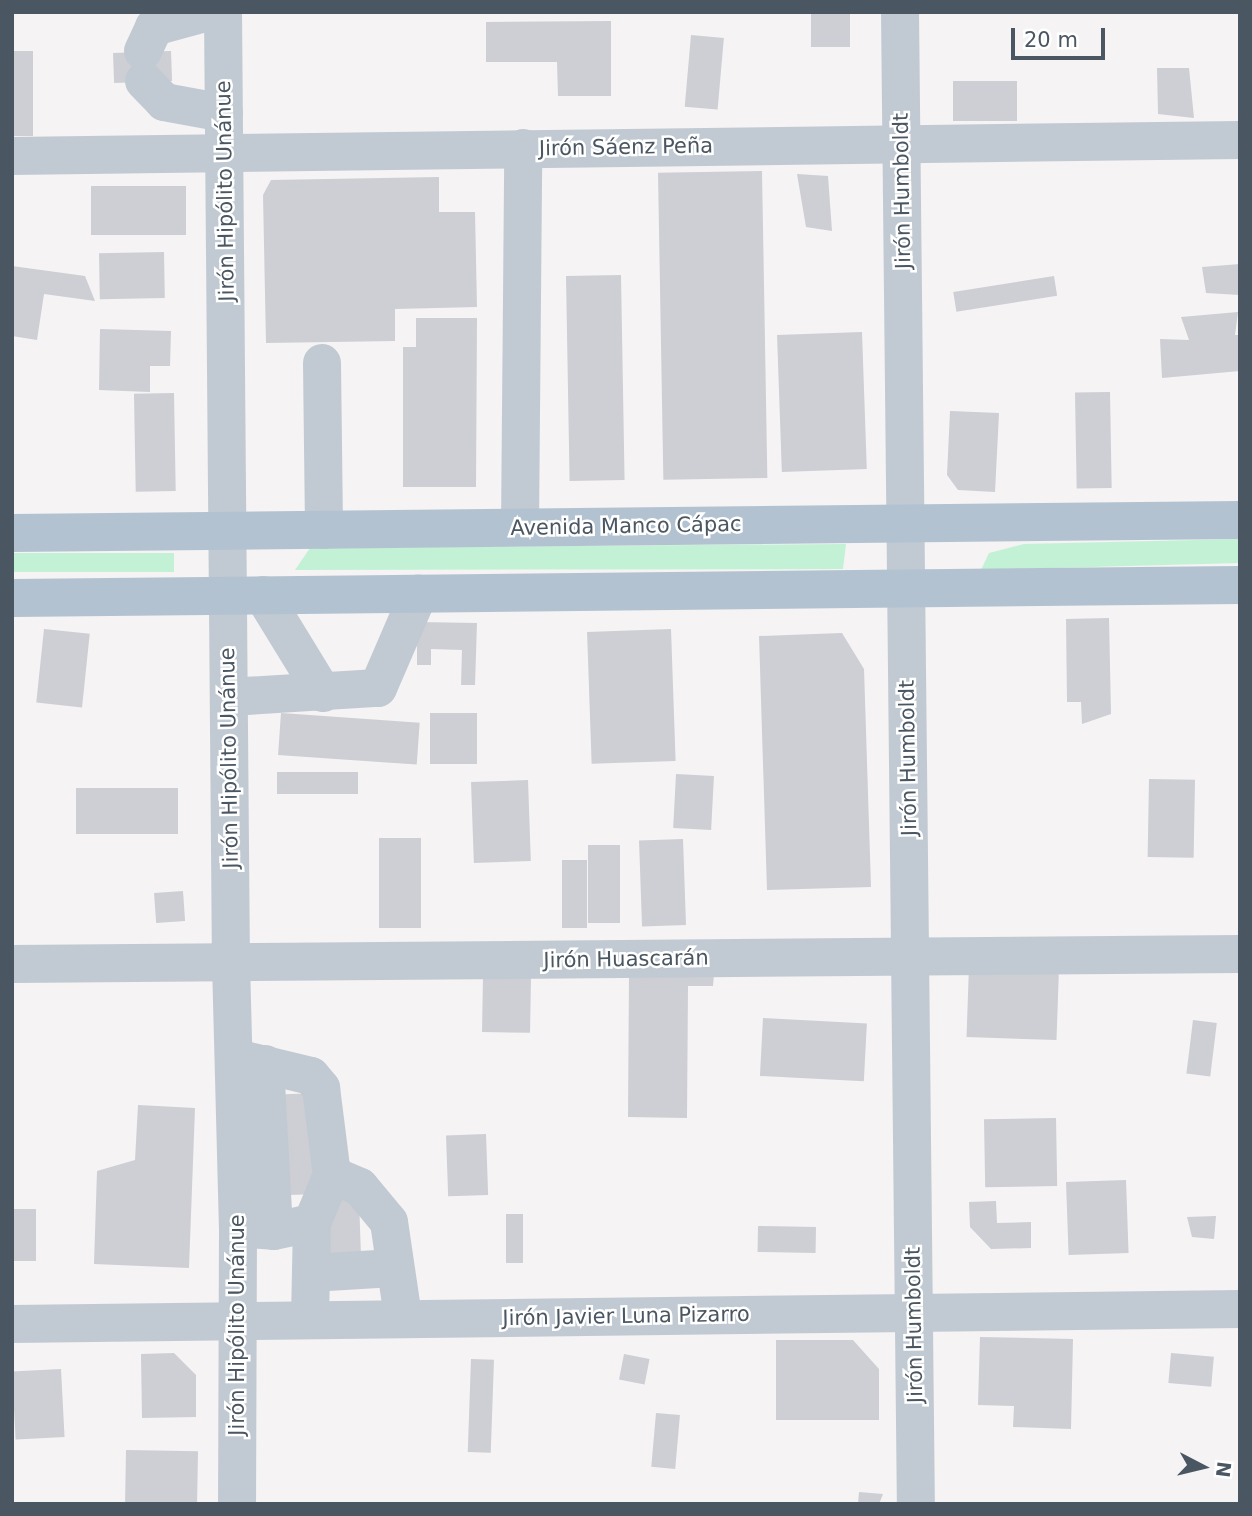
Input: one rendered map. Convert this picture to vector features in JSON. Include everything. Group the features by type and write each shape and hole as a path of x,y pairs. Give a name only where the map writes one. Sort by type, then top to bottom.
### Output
{"main road":[{"name":"Avenida Manco Cápac","path":"12,533 1240,520"},
{"path":"12,597 1240,585"}],"street":[{"path":"209,12 154,27 143,66 164,102 224,113"},
{"name":"Jirón Hipólito Unánue","path":"223,12 228,531 245,595 229,697 231,963 250,1061 256,1229 235,1321 237,1504"},
{"name":"Jirón Humboldt","path":"900,12 916,1504"},
{"name":"Jirón Sáenz Peña","path":"12,156 225,152 426,140 523,148 1240,140"},
{"path":"520,527 523,148"},
{"path":"322,363 324,530"},
{"path":"229,697 373,690 384,682 419,593"},
{"path":"245,595 323,693"},
{"name":"Jirón Huascarán","path":"12,964 1240,954"},
{"path":"250,1061 311,1076 321,1088 332,1175 312,1223 310,1319"},
{"path":"332,1175 360,1187 389,1222 403,1317"},
{"path":"256,1229 312,1223"},
{"path":"311,1273 394,1268"},
{"name":"Jirón Javier Luna Pizarro","path":"12,1324 403,1317 1240,1309"}],"green space":[{"path":"1240,539 1240,563 981,570 989,553 1024,544"},
{"path":"846,544 843,569 295,570 310,548"},
{"path":"12,553 174,553 174,572 12,572"}],"building":[{"path":"811,12 850,12 850,47 811,47"},
{"path":"611,21 611,96 558,96 557,62 486,62 486,22"},
{"path":"691,35 724,38 718,110 685,107"},
{"path":"12,51 33,51 33,136 12,136"},
{"path":"171,51 172,81 114,83 113,53"},
{"path":"1157,68 1189,68 1194,118 1158,114"},
{"path":"953,81 1017,81 1017,121 953,121"},
{"path":"762,171 767,478 663,480 658,173"},
{"path":"797,174 828,176 832,231 806,227"},
{"path":"439,177 439,212 475,212 477,307 395,309 395,341 266,343 263,195 271,180"},
{"path":"91,186 186,186 186,235 91,235"},
{"path":"164,252 165,298 100,299 99,253"},
{"path":"1240,264 1240,295 1206,293 1202,267"},
{"path":"12,266 85,276 95,301 44,294 37,340 12,336"},
{"path":"621,275 625,480 570,481 566,276"},
{"path":"1054,276 1057,296 956,312 953,292"},
{"path":"1238,312 1235,335 1240,335 1240,371 1162,378 1160,339 1189,340 1181,317"},
{"path":"416,318 477,318 476,487 403,487 403,347 416,347"},
{"path":"100,329 171,331 170,366 150,366 150,392 99,390"},
{"path":"862,332 867,469 782,472 777,335"},
{"path":"1110,392 1112,488 1077,489 1075,393"},
{"path":"174,393 176,491 136,492 134,394"},
{"path":"950,411 999,413 995,492 958,490 947,475"},
{"path":"1109,618 1111,714 1082,724 1081,702 1067,702 1066,619"},
{"path":"417,622 477,623 475,685 461,685 462,650 431,649 431,665 417,665"},
{"path":"44,629 90,634 82,707 36,703"},
{"path":"671,629 676,761 592,764 587,632"},
{"path":"842,633 864,669 871,887 767,890 759,636"},
{"path":"281,713 420,723 417,765 278,755"},
{"path":"430,713 477,713 477,764 430,764"},
{"path":"277,772 358,772 358,794 277,794"},
{"path":"676,774 714,776 711,830 673,828"},
{"path":"1149,779 1195,780 1194,858 1148,857"},
{"path":"528,780 531,861 474,863 471,782"},
{"path":"76,788 178,788 178,834 76,834"},
{"path":"379,838 421,838 421,928 379,928"},
{"path":"683,839 686,925 642,926 639,841"},
{"path":"588,845 620,845 620,923 588,923"},
{"path":"562,860 587,860 587,928 562,928"},
{"path":"183,891 185,921 156,923 154,893"},
{"path":"969,966 1059,969 1056,1040 967,1037"},
{"path":"629,973 714,974 713,986 688,986 687,1118 628,1117"},
{"path":"483,976 531,977 530,1033 482,1032"},
{"path":"763,1018 867,1023 864,1081 760,1076"},
{"path":"1193,1020 1217,1023 1210,1077 1186,1074"},
{"path":"318,1093 322,1194 289,1195 285,1094"},
{"path":"138,1105 195,1108 189,1268 94,1264 97,1171 135,1160"},
{"path":"1056,1118 1057,1186 985,1187 984,1119"},
{"path":"486,1134 488,1195 448,1196 446,1135"},
{"path":"1126,1180 1129,1253 1069,1255 1066,1182"},
{"path":"359,1199 361,1266 330,1267 328,1200"},
{"path":"996,1201 997,1223 1031,1222 1031,1248 991,1249 970,1227 969,1202"},
{"path":"12,1209 36,1209 36,1261 12,1261"},
{"path":"506,1214 523,1214 523,1263 506,1263"},
{"path":"1216,1216 1214,1239 1192,1237 1187,1217"},
{"path":"758,1226 816,1227 816,1253 758,1252"},
{"path":"980,1337 1073,1339 1071,1429 1013,1427 1014,1406 978,1405"},
{"path":"776,1340 853,1340 879,1369 879,1420 776,1420"},
{"path":"174,1353 196,1375 196,1417 142,1418 141,1354"},
{"path":"1171,1353 1214,1357 1211,1387 1168,1383"},
{"path":"624,1354 650,1359 645,1384 619,1380"},
{"path":"471,1359 494,1360 491,1453 468,1452"},
{"path":"61,1369 65,1437 16,1439 12,1372"},
{"path":"656,1413 680,1415 675,1469 651,1467"},
{"path":"126,1450 198,1451 197,1504 125,1504"},
{"path":"859,1492 883,1494 879,1504 858,1504"}]}
